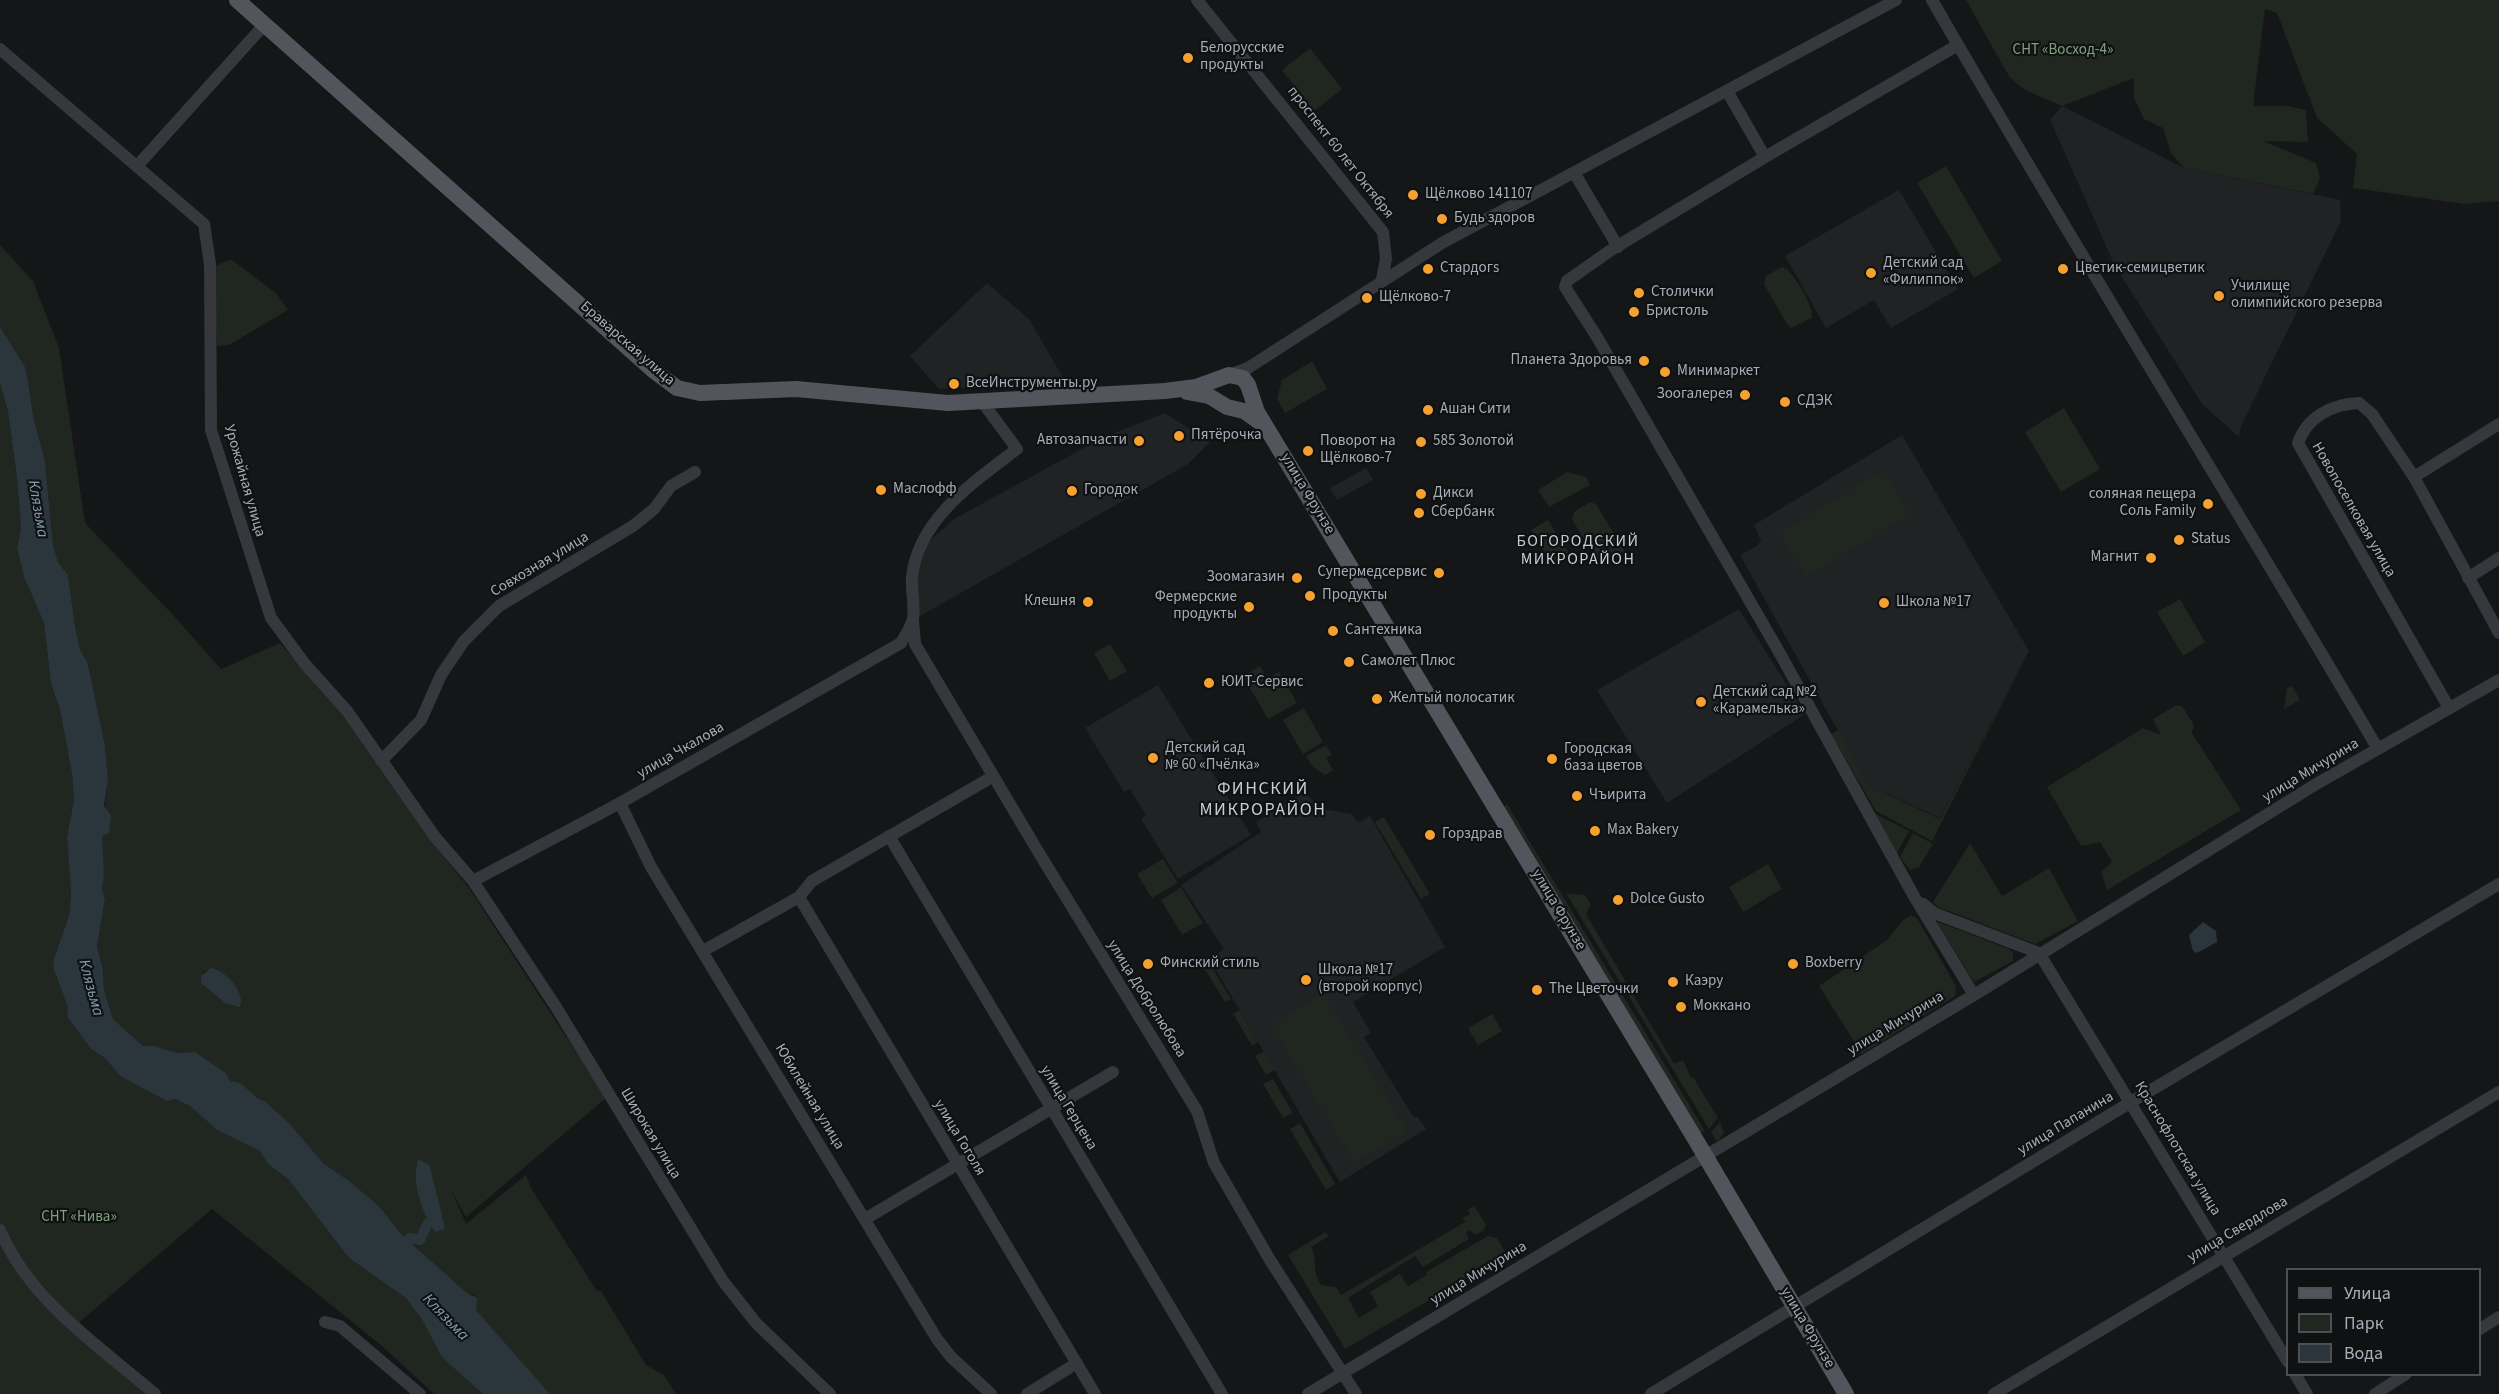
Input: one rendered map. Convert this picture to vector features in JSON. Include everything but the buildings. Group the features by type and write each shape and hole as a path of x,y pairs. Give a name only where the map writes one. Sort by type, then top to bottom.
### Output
{"main road":[{"name":"Браварская улица","path":"237,0 653,370 677,388 700,393 796,389 948,403 983,403 1166,391"},
{"path":"1219,401 1216,387 1225,377"},
{"path":"1166,391 1196,387 1225,377 1243,378 1249,388 1247,399 1236,408"},
{"name":"улица Фрунзе","path":"1249,388 1257,412 1267,429 1706,1156 1846,1394"},
{"path":"1166,391 1202,393 1227,407 1252,415 1267,429"}],"street":[{"name":"проспект 60 лет Октября","path":"1197,0 1383,232 1386,259 1382,279"},
{"path":"1225,377 1256,362 1382,279 1442,243 1575,174 1896,0"},
{"path":"1932,0 2033,175 2252,535 2378,749"},
{"path":"138,165 265,24"},
{"path":"1958,45 1765,157 1618,247 1567,281 1565,287 1597,337 1778,650 1915,898 1974,995"},
{"name":"Урожайная улица","path":"0,49 138,165 204,224 210,264 211,430 271,618 305,664 347,711 435,837 470,877"},
{"path":"1727,91 1765,157"},
{"path":"1575,174 1618,247"},
{"path":"1249,388 1250,372 1256,362"},
{"name":"улица Добролюбова","path":"983,403 1017,449 960,492 936,522 918,551 912,577 915,644 992,777 1197,1111 1214,1163 1341,1374 1356,1394"},
{"name":"Новопоселковая улица","path":"2449,708 2298,443 2303,428 2342,403 2359,403 2372,414 2414,477 2499,633"},
{"path":"2414,477 2499,424"},
{"name":"Совхозная улица","path":"381,761 421,720 441,675 464,641 499,606 633,525 654,509 671,486 695,472"},
{"path":"2468,578 2499,558"},
{"name":"улица Чкалова","path":"470,877 620,803 901,644 913,620"},
{"name":"улица Мичурина","path":"1308,1394 1974,995 2039,953 2378,749 2499,680"},
{"path":"704,951 799,897 812,881 992,777"},
{"name":"Юбилейная улица","path":"620,803 651,867 937,1339 951,1357 991,1394"},
{"name":"улица Герцена","path":"889,836 1222,1394"},
{"name":"Широкая улица","path":"470,877 556,1007 723,1281 756,1323 830,1394"},
{"name":"улица Папанина","path":"1651,1394 2131,1102 2499,884"},
{"name":"улица Гоголя","path":"799,897 1095,1394"},
{"path":"1915,898 1934,913 2039,953"},
{"name":"Краснофлотская улица","path":"2039,953 2286,1359"},
{"path":"865,1219 1113,1072"},
{"name":"улица Свердлова","path":"1994,1394 2499,1092"},
{"path":"0,1230 10,1254 40,1295 155,1394"},
{"path":"2481,1328 2499,1317"},
{"path":"325,1322 340,1326 420,1394"},
{"path":"1027,1394 1077,1363"},
{"path":"2296,1376 2307,1394"},
{"path":"2375,1394 2403,1376"}],"shaded area":[{"name":"Училище олимпийского резерва","path":"2062,106 2184,168 2340,200 2341,221 2241,426 2239,437 2202,404 2115,266 2050,120"},
{"name":"Детский сад «Филиппок»","path":"1899,190 1958,289 1891,328 1874,300 1826,328 1785,256"},
{"path":"987,283 1029,319 1065,381 939,389 910,356"},
{"name":"Городок","path":"1165,413 1210,442 1188,464 913,620 918,551 954,519 1102,438"},
{"name":"Школа №17","path":"1902,435 2029,651 1940,818 1868,785 1740,555 1757,546 1761,540 1754,525"},
{"path":"1366,468 1373,480 1337,500 1330,488"},
{"name":"Детский сад №2 «Карамелька»","path":"1739,609 1805,714 1667,803 1597,690"},
{"name":"Детский сад № 60 «Пчёлка»","path":"1158,685 1251,835 1178,879 1141,819 1146,815 1130,789 1124,792 1085,728"},
{"name":"Школа №17 (второй корпус)","path":"1304,792 1322,809 1352,814 1358,823 1370,816 1445,947 1353,1002 1371,1033 1364,1037 1414,1118 1417,1116 1426,1129 1340,1182 1209,958 1224,949 1181,885 1261,832 1256,822"}],"green space":[{"name":"СНТ «Восход-4»","path":"1966,0 2499,0 2499,201 2464,204 2353,188 2357,154 2317,118 2277,13 2265,9 2253,106 2288,106 2306,110 2308,142 2263,141 2316,163 2320,178 2313,194 2184,168 2171,153 2163,128 2144,119 2134,98 2134,78 2062,106 2025,90 2010,78"},
{"path":"1310,48 1342,89 1314,111 1282,70"},
{"path":"1946,166 2002,261 1974,278 1917,183"},
{"path":"0,245 33,281 59,348 85,523 221,669 280,643 340,712 427,836 469,888 606,1098 466,1217 451,1190 466,1224 526,1175 531,1188 597,1291 601,1291 646,1365 664,1375 676,1394 550,1394 476,1310 474,1295 467,1293 403,1236 379,1206 348,1180 324,1164 289,1123 266,1102 257,1098 241,1083 230,1081 226,1073 195,1052 178,1053 154,1046 143,1046 113,1019 104,990 103,969 97,947 105,899 102,888 104,876 101,844 108,780 105,746 88,664 80,649 75,626 68,575 58,562 53,545 45,461 34,420 28,381 0,327","holes":["204,971 226,976 239,993 225,1003 201,983","416,1163 430,1165 435,1197 443,1219 435,1232 423,1207"]},
{"path":"231,259 277,294 288,310 229,345 217,346 213,267"},
{"path":"1782,267 1797,281 1812,313 1812,318 1791,328 1764,284 1766,276"},
{"path":"1312,361 1327,389 1285,413 1277,399 1282,380"},
{"name":"СНТ «Нива»","path":"0,383 8,412 17,478 21,528 17,548 24,577 44,623 51,684 60,710 72,774 74,800 67,837 71,893 69,916 54,958 53,968 68,1007 68,1016 91,1049 105,1058 120,1076 190,1106 217,1130 261,1151 268,1164 288,1179 349,1258 407,1299 483,1394 434,1394 382,1346 212,1209 76,1325 155,1394 0,1394"},
{"path":"2064,408 2100,469 2061,492 2025,432"},
{"path":"1883,470 1910,514 1806,577 1780,533"},
{"path":"1567,472 1586,477 1590,485 1549,507 1538,490"},
{"path":"1590,502 1596,504 1624,550 1603,566 1598,563 1572,519 1574,512"},
{"path":"1548,520 1570,555 1553,566 1531,530"},
{"path":"2180,599 2205,642 2183,656 2157,612"},
{"path":"1110,644 1127,671 1110,681 1094,653"},
{"path":"2030,649 1932,841 1876,811 1831,734 1838,730 1868,785 1940,819"},
{"path":"1260,666 1267,678 1279,672 1297,703 1268,719 1243,676"},
{"path":"2292,686 2300,700 2284,709 2287,688"},
{"path":"2176,705 2182,706 2194,725 2192,733 2241,810 2107,890 2101,872 2112,862 2100,842 2081,846 2047,787 2143,728 2161,735 2153,719"},
{"path":"1304,708 1323,742 1303,754 1283,720"},
{"path":"1326,745 1332,755 1326,758 1333,770 1325,775 1313,767 1306,756"},
{"path":"1507,804 1705,1131 1698,1136 1533,853 1503,807"},
{"path":"1874,813 1909,831 1897,853"},
{"path":"1384,817 1430,894 1421,899 1375,822"},
{"path":"1913,833 1933,844 1919,867 1910,870 1900,857"},
{"path":"1970,843 2002,896 2049,868 2078,921 2035,944 1938,907 1933,902"},
{"path":"1163,859 1178,883 1152,898 1137,874"},
{"path":"1768,864 1782,889 1743,912 1729,887"},
{"path":"1181,887 1203,923 1182,935 1161,900"},
{"path":"1566,893 1585,895 1591,904 1586,914 1674,1064 1683,1060 1691,1078 1693,1077 1718,1118 1709,1129"},
{"path":"1911,915 1917,918 1956,986 1955,996 1862,1054 1819,986 1887,940 1902,921"},
{"path":"1936,921 2009,949 2013,952 2013,961 1974,982"},
{"path":"1207,959 1231,999 1225,1002 1201,963"},
{"path":"1323,993 1407,1131 1355,1163 1271,1025"},
{"path":"1239,1010 1258,1042 1252,1046 1233,1014"},
{"path":"1492,1014 1502,1031 1478,1045 1468,1028"},
{"path":"1264,1051 1275,1070 1266,1075 1255,1056"},
{"path":"1273,1079 1293,1113 1283,1118 1263,1084"},
{"path":"1720,1122 1724,1133 1717,1142 1711,1132"},
{"path":"1300,1123 1335,1184 1326,1190 1290,1129"},
{"path":"1474,1206 1486,1224 1484,1230 1476,1235 1469,1230 1466,1233 1469,1239 1423,1267 1415,1256 1348,1298 1359,1318 1378,1306 1370,1292 1400,1274 1408,1286 1427,1275 1426,1272 1488,1236 1497,1238 1507,1255 1345,1349 1288,1255 1325,1232 1329,1236 1311,1247 1316,1273 1321,1285 1336,1287 1341,1295 1465,1222 1463,1218 1470,1214 1468,1210"}],"water":[{"name":"Клязьма","path":"0,327 25,367 34,420 45,461 53,545 58,562 68,575 75,626 80,649 88,664 105,746 108,780 104,806 111,815 109,833 102,836 104,876 102,888 105,899 97,947 103,969 104,990 113,1019 143,1046 154,1046 178,1053 195,1052 226,1073 230,1081 241,1083 257,1098 266,1102 289,1123 324,1164 348,1180 379,1206 403,1236 467,1293 477,1298 476,1310 550,1394 483,1394 442,1357 423,1321 407,1299 349,1258 288,1179 268,1164 260,1151 217,1130 190,1106 175,1099 167,1101 120,1076 105,1058 91,1049 67,1016 68,1007 53,968 54,958 69,916 71,893 67,837 74,800 72,774 60,710 51,684 44,623 24,577 17,548 21,528 8,412 0,383"},
{"path":"2203,922 2216,931 2217,942 2197,953 2193,951 2189,935"},
{"path":"211,968 228,977 233,983 240,995 240,1007 225,1003 201,983 201,976"},
{"path":"418,1159 430,1165 445,1229 435,1232 422,1207 416,1177"}],"waterway":[{"path":"398,1251 410,1238 420,1240 428,1223"}],"place":[{"name":"Белорусские продукты","path":"1188,58"},
{"name":"Щёлково 141107","path":"1413,195"},
{"name":"Будь здоров","path":"1442,219"},
{"name":"Стардогs","path":"1428,269"},
{"name":"Цветик-семицветик","path":"2063,269"},
{"name":"Детский сад «Филиппок»","path":"1871,273"},
{"name":"Столички","path":"1639,293"},
{"name":"Училище олимпийского резерва","path":"2219,296"},
{"name":"Щёлково-7","path":"1367,298"},
{"name":"Бристоль","path":"1634,312"},
{"name":"Планета Здоровья","path":"1644,361"},
{"name":"Минимаркет","path":"1665,372"},
{"name":"ВсеИнструменты.ру","path":"954,384"},
{"name":"Зоогалерея","path":"1745,395"},
{"name":"СДЭК","path":"1785,402"},
{"name":"Ашан Сити","path":"1428,410"},
{"name":"Пятёрочка","path":"1179,436"},
{"name":"Автозапчасти","path":"1139,441"},
{"name":"585 Золотой","path":"1421,442"},
{"name":"Поворот на Щёлково-7","path":"1308,451"},
{"name":"Маслофф","path":"881,490"},
{"name":"Городок","path":"1072,491"},
{"name":"Дикси","path":"1421,494"},
{"name":"соляная пещера Соль Family","path":"2208,504"},
{"name":"Сбербанк","path":"1419,513"},
{"name":"Status","path":"2179,540"},
{"name":"Магнит","path":"2151,558"},
{"name":"Супермедсервис","path":"1439,573"},
{"name":"Зоомагазин","path":"1297,578"},
{"name":"Продукты","path":"1310,596"},
{"name":"Клешня","path":"1088,602"},
{"name":"Школа №17","path":"1884,603"},
{"name":"Фермерские продукты","path":"1249,607"},
{"name":"Сантехника","path":"1333,631"},
{"name":"Самолет Плюс","path":"1349,662"},
{"name":"ЮИТ-Сервис","path":"1209,683"},
{"name":"Желтый полосатик","path":"1377,699"},
{"name":"Детский сад №2 «Карамелька»","path":"1701,702"},
{"name":"Детский сад № 60 «Пчёлка»","path":"1153,758"},
{"name":"Городская база цветов","path":"1552,759"},
{"name":"Чъирита","path":"1577,796"},
{"name":"Max Bakery","path":"1595,831"},
{"name":"Горздрав","path":"1430,835"},
{"name":"Dolce Gusto","path":"1618,900"},
{"name":"Финский стиль","path":"1148,964"},
{"name":"Boxberry","path":"1793,964"},
{"name":"Школа №17 (второй корпус)","path":"1306,980"},
{"name":"Каэру","path":"1673,982"},
{"name":"The Цветочки","path":"1537,990"},
{"name":"Моккано","path":"1681,1007"}],"district":[{"name":"БОГОРОДСКИЙ МИКРОРАЙОН","path":"1578,551"},
{"name":"ФИНСКИЙ МИКРОРАЙОН","path":"1263,800"}]}
